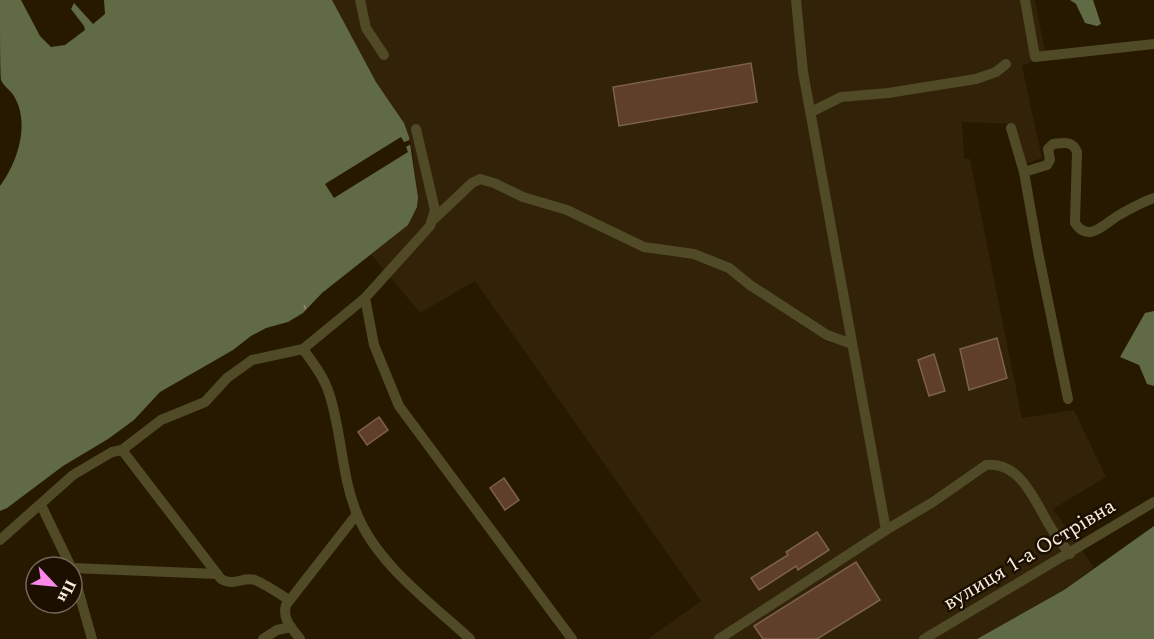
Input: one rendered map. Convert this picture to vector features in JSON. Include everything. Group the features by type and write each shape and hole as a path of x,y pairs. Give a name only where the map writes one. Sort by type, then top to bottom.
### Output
{"street":[{"path":"360,0 366,28 384,55"},
{"path":"796,0 803,72 886,530"},
{"path":"1025,0 1035,57 1154,44"},
{"path":"810,112 841,97 888,93 976,79 996,72 1006,64"},
{"path":"1011,128 1024,172 1068,399"},
{"path":"416,129 434,202 434,219"},
{"path":"1024,172 1047,165 1050,160 1048,149 1053,144 1067,142 1074,146 1077,152 1075,223 1078,228 1089,233 1100,230 1117,216 1154,198"},
{"path":"0,540 73,475 112,452 122,450 161,420 205,402 227,378 252,360 303,350 365,298 434,219 472,183 480,179 523,197 567,210 644,247 694,254 729,268 750,285 827,335 852,344"},
{"path":"365,298 374,345 399,406 572,639"},
{"path":"303,350 318,370 329,393 346,476 357,514 372,541 390,565 470,639"},
{"path":"122,450 221,579 232,583 248,579 255,580 290,600"},
{"path":"719,639 933,502 980,468 993,464 1007,467 1028,487 1053,531 1070,554"},
{"name":"вулиця 1-а Острівна","path":"924,639 1154,502"},
{"path":"40,505 65,555"},
{"path":"300,639 291,627 284,610 357,514"},
{"path":"84,568 217,574"},
{"path":"84,611 92,639"},
{"path":"263,639 278,630 291,627"}],"path":[{"path":"304,305 306,310"}],"shaded area":[{"path":"0,0 21,0 40,36 51,47 65,45 85,30 71,9 74,3 93,24 105,14 104,0 332,0 376,82 404,123 409,137 418,197 417,207 408,225 322,293 303,313 288,322 266,328 251,336 233,350 160,392 134,420 108,439 63,466 0,511 0,186 12,166 20,144 21,120 15,98 1,80"},
{"path":"332,0 1035,0 1046,56 1022,66 1042,158 1023,165 1013,124 962,122 964,158 970,159 1022,418 1074,410 1106,477 1053,509 1094,567 1064,590 977,639 648,639 701,601 475,281 420,313 371,254 408,225 418,197 413,154 404,123 376,82"},
{"path":"1070,0 1093,0 1101,24 1097,26 1085,23 1076,4"},
{"path":"1154,311 1154,386 1147,384 1139,365 1120,357 1145,313"},
{"path":"1154,526 1154,639 977,639 1064,590"}],"pier":[{"path":"401,137 404,142 410,140 411,144 406,147 408,152 334,198 325,184"}],"building":[{"path":"751,63 757,102 619,126 613,87"},
{"path":"997,338 1007,378 969,390 960,349"},
{"path":"934,354 945,391 929,396 918,360"},
{"path":"379,417 388,430 367,445 358,432"},
{"path":"504,478 519,500 505,510 490,488"},
{"path":"817,532 829,550 798,570 796,566 759,590 751,578 788,555 786,552"},
{"path":"856,562 880,600 817,639 763,639 754,626"}]}
